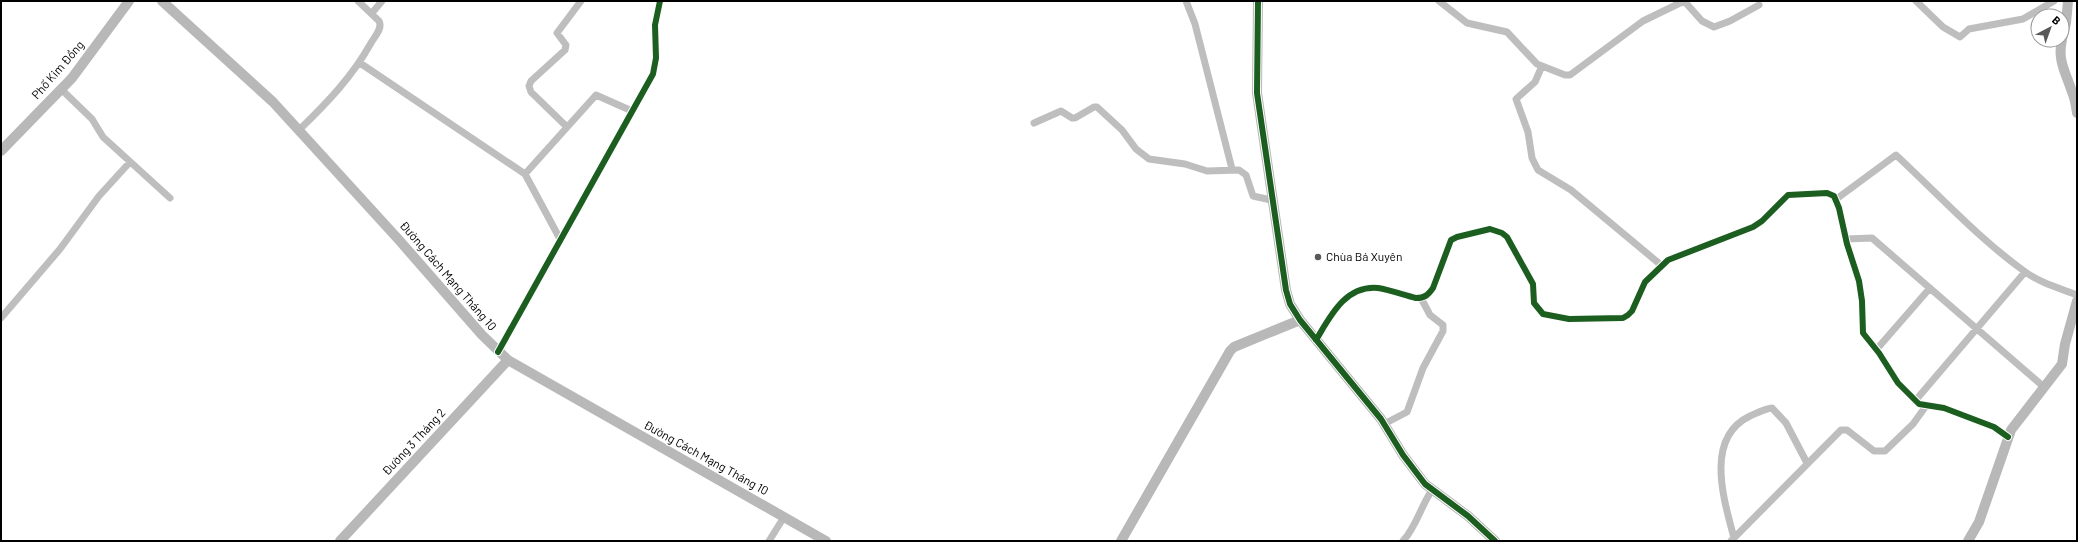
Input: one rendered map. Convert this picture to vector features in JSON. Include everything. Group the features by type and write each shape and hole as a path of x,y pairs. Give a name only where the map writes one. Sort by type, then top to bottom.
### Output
{"street":[{"name":"Phố Kim Đồng","path":"1,151 80,68 129,1"},
{"name":"Đường Cách Mạng Tháng 10","path":"162,1 256,85 299,130 498,352 508,360 826,541"},
{"path":"299,130 332,98 360,63 380,26 372,13 358,1"},
{"path":"372,13 382,1"},
{"path":"566,126 531,92 529,86 531,81 565,50 566,45 557,33 581,1"},
{"path":"498,352 551,259 560,239 656,66 655,25 660,1"},
{"path":"1186,1 1195,24 1232,169"},
{"path":"1258,1 1257,93 1286,290 1290,304 1300,320 1384,424 1403,455 1425,484 1468,516 1495,541"},
{"path":"1439,1 1467,23 1507,32 1542,66 1565,74 1576,73 1639,24 1683,2 1685,2 1707,25 1714,27 1730,21 1759,5"},
{"path":"1916,1 1943,27 1960,37 1969,29 2023,19 2054,1"},
{"path":"2059,48 2062,67 2073,92 2077,113"},
{"path":"360,63 525,174 560,239"},
{"path":"1542,66 1535,82 1516,99 1528,132 1534,164 1538,170 1571,190 1661,265"},
{"path":"61,89 92,119 103,137 170,198"},
{"path":"525,174 566,126 596,95 632,111"},
{"path":"1034,123 1061,111 1072,118 1075,118 1096,107 1122,130 1136,148 1149,159 1179,163 1207,171 1232,169 1242,172 1246,175 1253,196 1272,200"},
{"path":"1836,200 1896,155 1981,236 2025,272 2048,285 2077,295"},
{"path":"1,318 60,249 99,196 130,162"},
{"path":"1316,340 1342,300 1351,293 1372,288 1379,288 1422,298 1433,288 1451,240 1457,237 1490,229 1496,230 1507,238 1534,284 1534,303 1536,307 1549,316 1569,319 1622,318 1628,315 1641,288 1661,265 1674,256 1757,225 1788,194 1827,193 1836,200 1861,294 1863,333 1898,383 1915,401 1926,406 1944,408 1963,415 1994,427 2008,437"},
{"path":"1846,239 1872,238 2044,388"},
{"path":"1915,401 2025,272"},
{"path":"1876,350 1930,288"},
{"path":"1384,424 1407,412 1423,368 1443,331 1443,325 1430,315 1422,298"},
{"path":"1968,541 1979,522 2008,437 2062,364 2065,344 2077,301"},
{"path":"1121,541 1230,351 1234,347 1300,320"},
{"name":"Đường 3 Tháng 2","path":"340,541 508,360"},
{"path":"1732,540 1807,463 1844,429 1874,451 1885,451 1913,424 1926,406"},
{"path":"1732,540 1721,482 1721,466 1726,440 1733,427 1767,408 1772,408 1786,423 1807,463"},
{"path":"1403,541 1413,527 1422,504 1432,490"},
{"path":"769,541 784,517"}],"cycle path":[{"path":"498,352 653,74 656,58 655,25 660,1"},
{"path":"1258,1 1257,93 1286,290 1290,304 1300,320 1381,419 1403,455 1425,484 1468,516 1495,541"},
{"path":"1316,340 1340,304 1356,292 1366,288 1378,288 1416,298 1426,296 1433,288 1451,240 1457,237 1490,229 1502,233 1507,237 1533,284 1534,303 1543,314 1569,319 1623,318 1632,311 1645,282 1668,260 1753,227 1762,221 1788,195 1827,193 1834,196 1839,208 1847,244 1859,281 1862,301 1863,333 1879,353 1898,383 1919,404 1944,408 1994,427 2008,437"}],"place":[{"name":"Chùa Bá Xuyên","path":"1318,257"}]}
